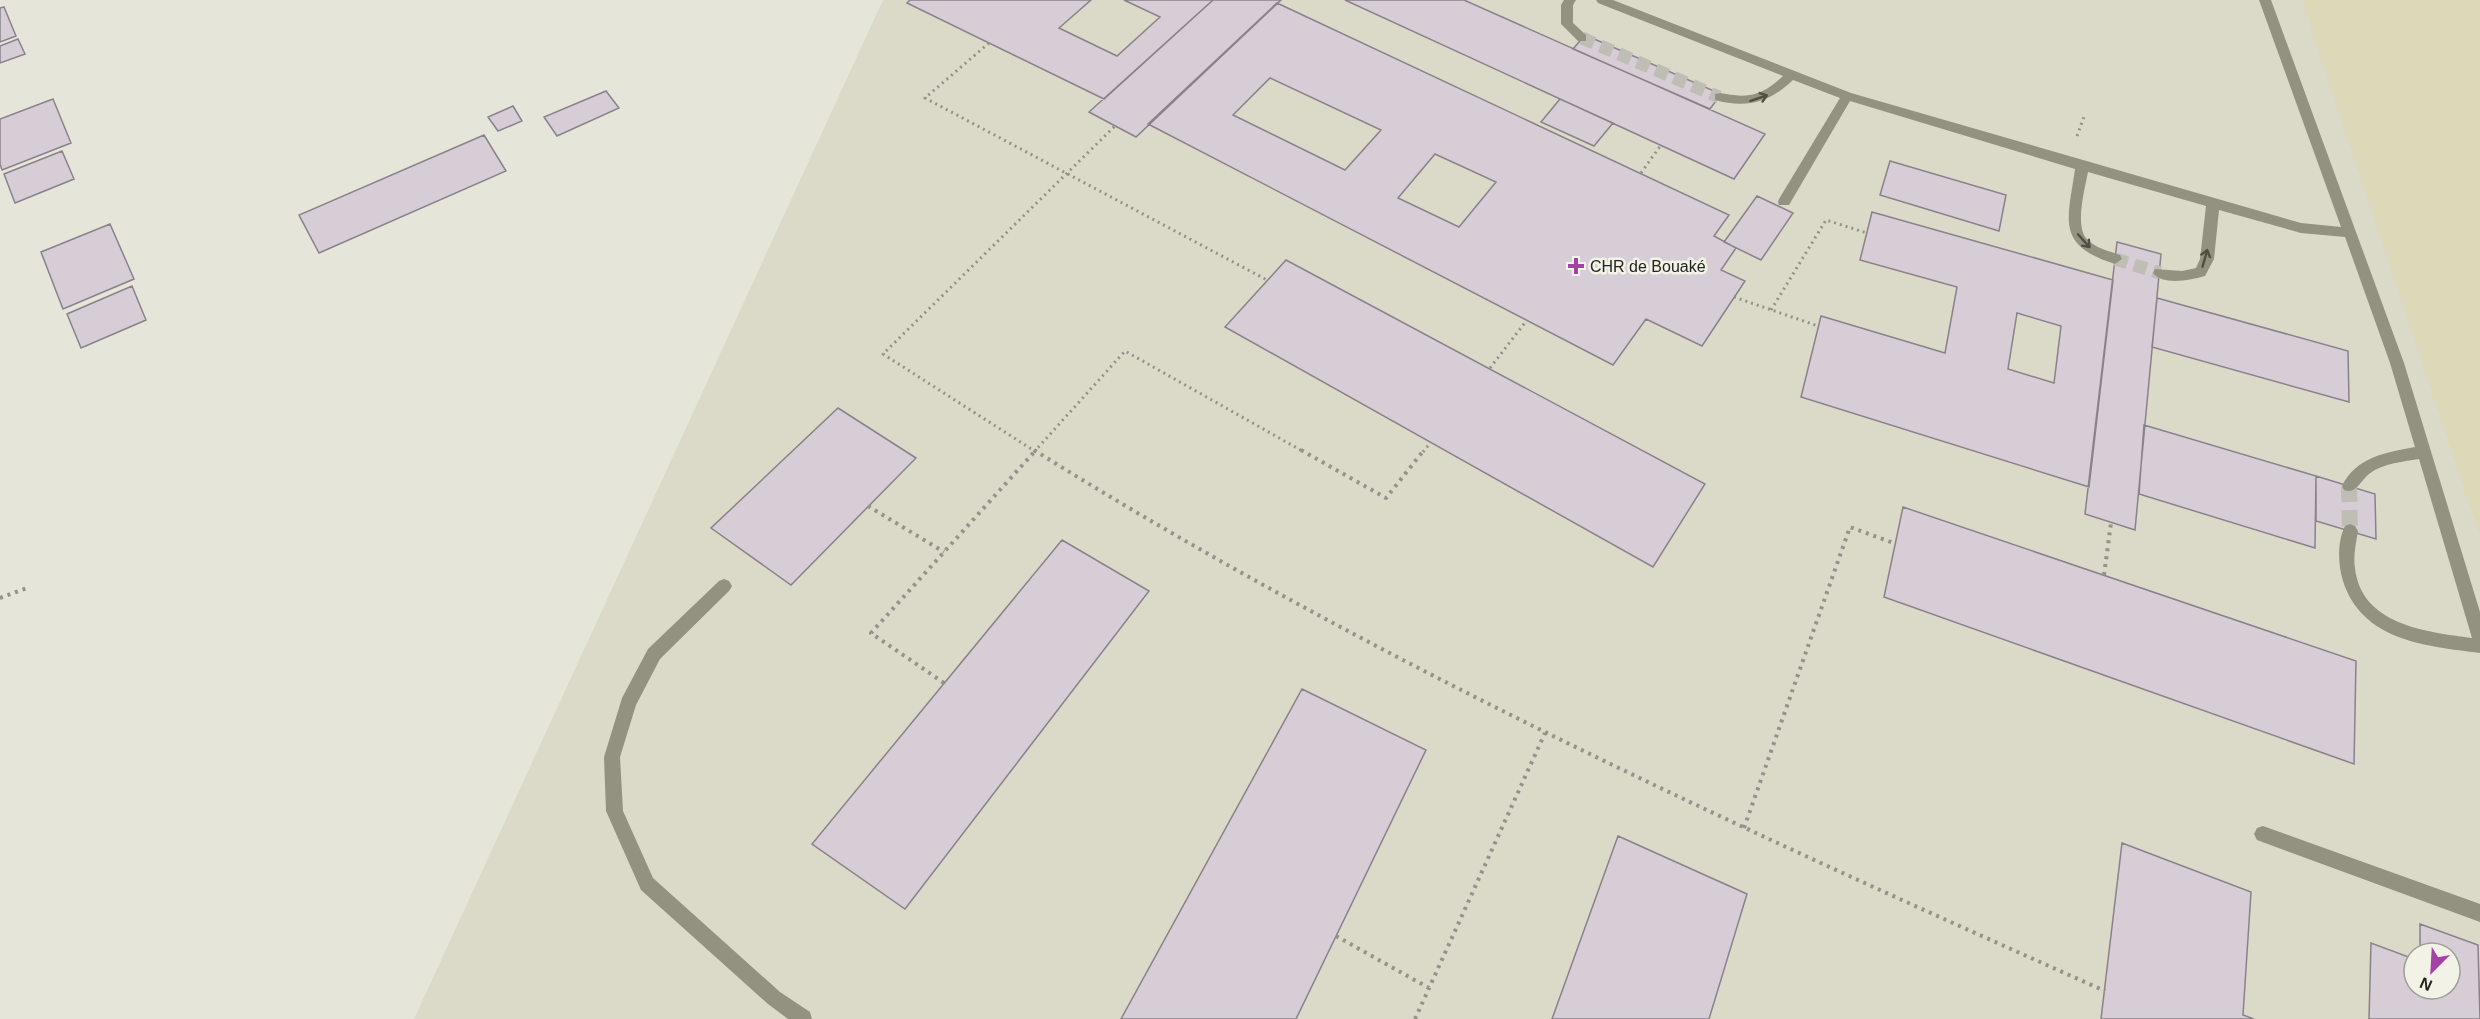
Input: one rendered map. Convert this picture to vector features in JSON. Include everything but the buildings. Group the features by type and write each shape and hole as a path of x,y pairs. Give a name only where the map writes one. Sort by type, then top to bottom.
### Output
{"lane":[{"path":"1570,0 1567,5 1567,24 1582,38"},
{"path":"1602,0 1847,96 2301,228 2350,233"},
{"path":"2265,0 2397,363 2480,638"},
{"path":"1719,97 1741,102 1757,99 1773,92 1792,74"},
{"path":"1784,202 1847,96"},
{"path":"2082,166 2074,227 2081,241 2087,246 2115,259"},
{"path":"2160,273 2182,276 2200,272 2207,259 2213,203"},
{"path":"2349,486 2357,472 2371,463 2423,452"},
{"path":"2350,531 2348,573 2362,609 2384,624 2422,638 2480,646"},
{"path":"724,586 654,654 628,703 612,757 615,811 647,884 774,998 803,1019"},
{"path":"2263,834 2480,913"}],"path":[{"path":"989,43 925,98 1267,280"},
{"path":"1115,126 883,354 1035,451 1187,542 1384,650 1545,733 1744,828 2104,991"},
{"path":"1641,173 1661,145"},
{"path":"1771,310 1826,220 1867,233"},
{"path":"1734,297 1818,326"},
{"path":"1490,368 1527,321"},
{"path":"944,683 871,633 1125,351 1386,498 1431,442"},
{"path":"868,506 944,552"},
{"path":"2104,575 2111,523"},
{"path":"1744,828 1850,527 1896,544"},
{"path":"0,598 27,588"},
{"path":"1415,1019 1545,733"},
{"path":"1336,936 1429,988"}],"shaded area":[{"name":"CHR de Bouaké","path":"883,0 2302,0 2480,537 2480,1019 414,1019"},
{"path":"2302,0 2480,0 2480,537 2309,22"}],"tunnel":[{"path":"1582,38 1719,97"},
{"path":"2115,259 2160,273"},
{"path":"2349,486 2350,531"}],"place":[{"name":"CHR de Bouaké","path":"1576,266"}]}
